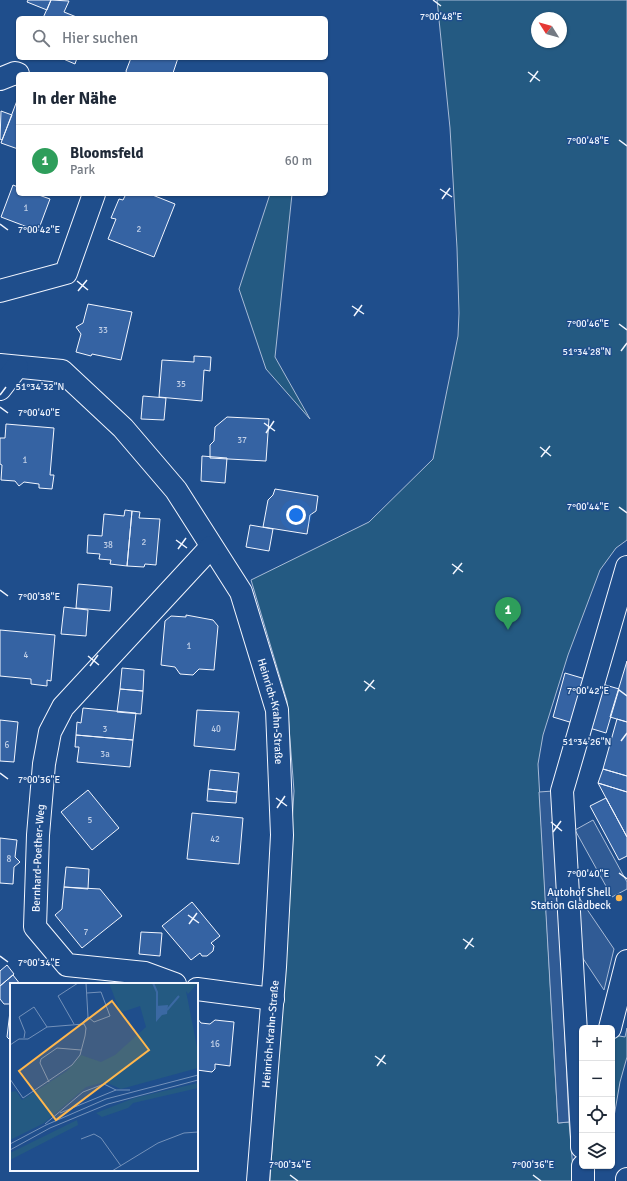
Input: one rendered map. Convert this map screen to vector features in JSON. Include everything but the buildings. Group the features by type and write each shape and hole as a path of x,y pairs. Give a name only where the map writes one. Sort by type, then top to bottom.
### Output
{"main road":[{"path":"0,78 16,73"},
{"path":"0,291 66,273 93,196"},
{"path":"0,389 8,366"},
{"name":"Heinrich-Krahn-Straße","path":"8,366 62,371 123,428 176,490 241,592 277,710 282,835 273,999 258,1181"},
{"name":"Bernhard-Poether-Weg","path":"172,983 145,972 67,965 35,927 38,835 44,764 50,732 63,707 211,547"},
{"path":"582,1133 562,791 627,567"},
{"path":"611,1025 627,961"},
{"path":"198,990 273,999"},
{"path":"583,1169 583,1181"}],"shaded area":[{"path":"437,0 627,0 627,540 616,548 600,570 568,655 543,735 538,764 558,1123 569,1122 574,1181 270,1181 294,791 287,701 251,580 369,522 433,459 458,336 459,313 450,128"},
{"path":"269,196 292,196 275,357 310,419 266,369 239,289"},
{"path":"553,791 569,1122 558,1123 539,792"},
{"path":"593,820 627,882 627,889 612,897 575,830"},
{"path":"578,896 614,949 604,990 578,951"},
{"path":"627,1028 627,1057 620,1082 615,1111 615,1035 625,1037"}],"place":[{"name":"Bloomsfeld","path":"508,630"},
{"name":"Autohof Shell Station Gladbeck","path":"619,898"}]}
